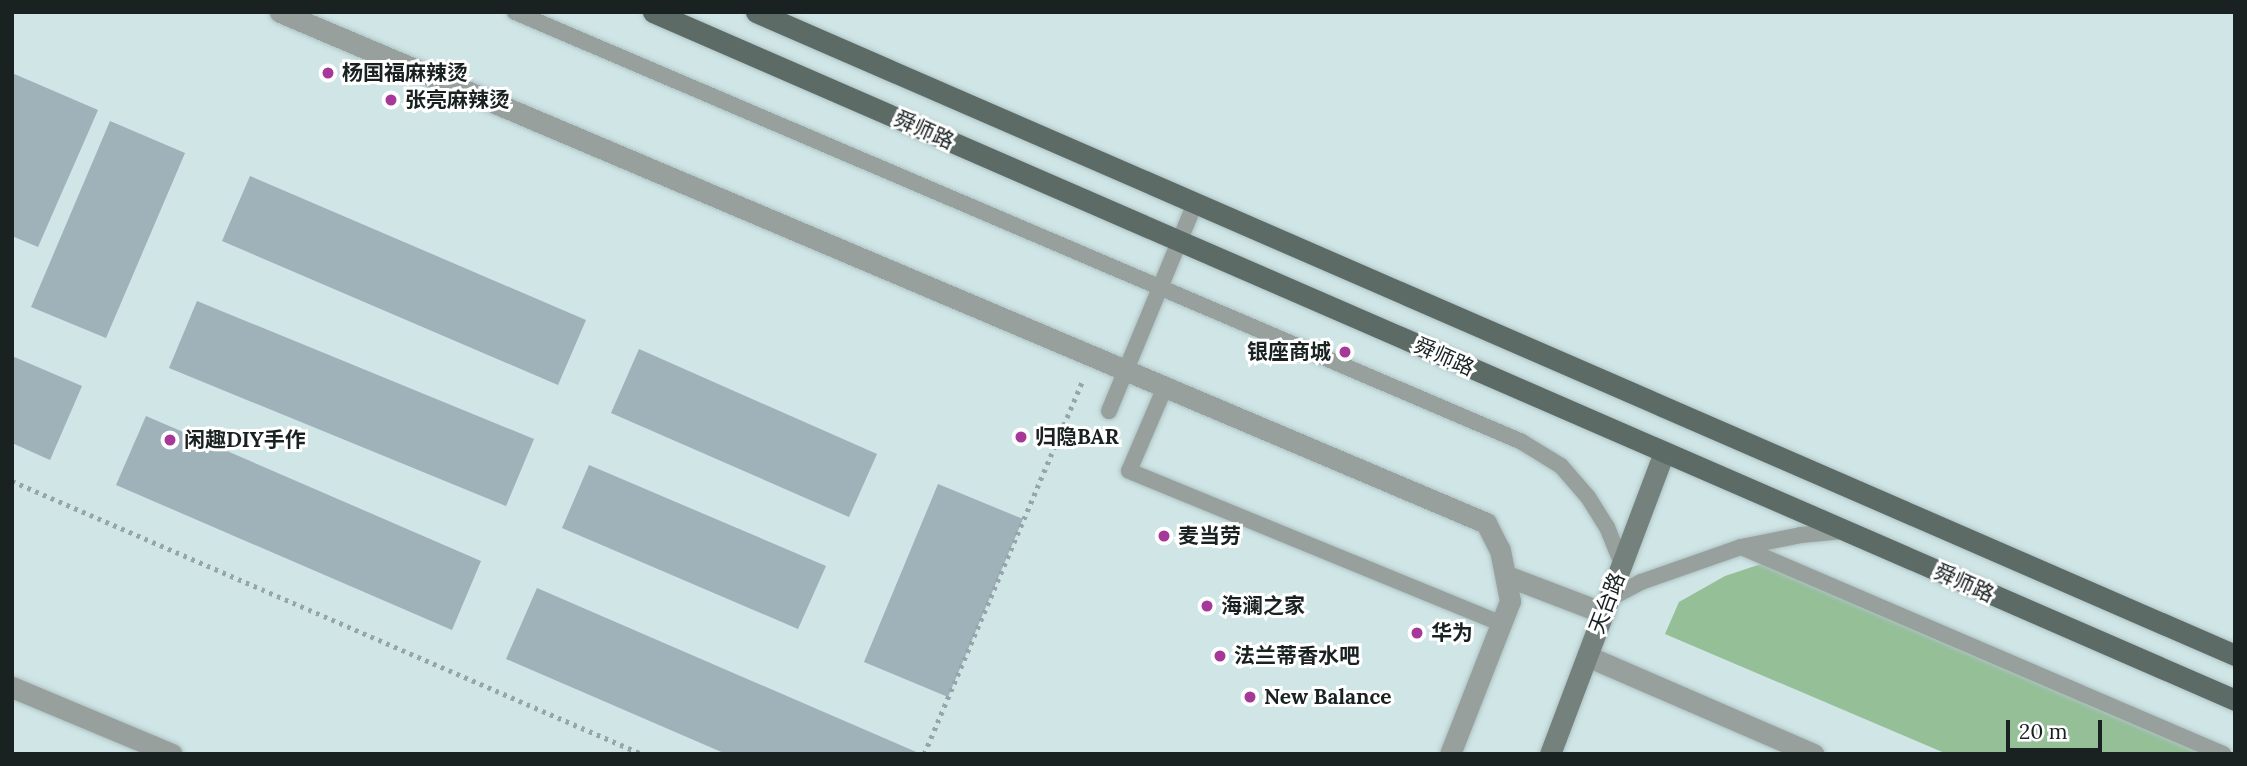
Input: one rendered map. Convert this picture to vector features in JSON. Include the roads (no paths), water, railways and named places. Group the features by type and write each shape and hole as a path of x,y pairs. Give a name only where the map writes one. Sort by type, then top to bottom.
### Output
{"main road":[{"name":"舜师路","path":"653,12 2235,700"},
{"name":"舜师路","path":"757,12 2235,655"},
{"name":"天台路","path":"1550,754 1664,453"}],"street":[{"path":"280,12 1486,523 1500,550 1510,601 1450,754"},
{"path":"1507,576 1606,606"},
{"path":"1587,656 1814,754"},
{"path":"12,687 172,754"}],"lane":[{"path":"514,12 1522,442 1561,466 1588,497 1607,527 1622,564"},
{"path":"1109,411 1195,203"},
{"path":"1165,387 1129,471 1502,624"},
{"path":"1606,606 1641,582 1741,547 1801,535 1845,531"},
{"path":"1741,547 2223,754"}],"place":[{"name":"杨国福麻辣烫","path":"328,73"},
{"name":"张亮麻辣烫","path":"391,100"},
{"name":"银座商城","path":"1345,352"},
{"name":"归隐BAR","path":"1021,437"},
{"name":"闲趣DIY手作","path":"170,440"},
{"name":"麦当劳","path":"1164,536"},
{"name":"海澜之家","path":"1207,606"},
{"name":"华为","path":"1417,633"},
{"name":"法兰蒂香水吧","path":"1220,656"},
{"name":"New Balance","path":"1250,697"}]}
